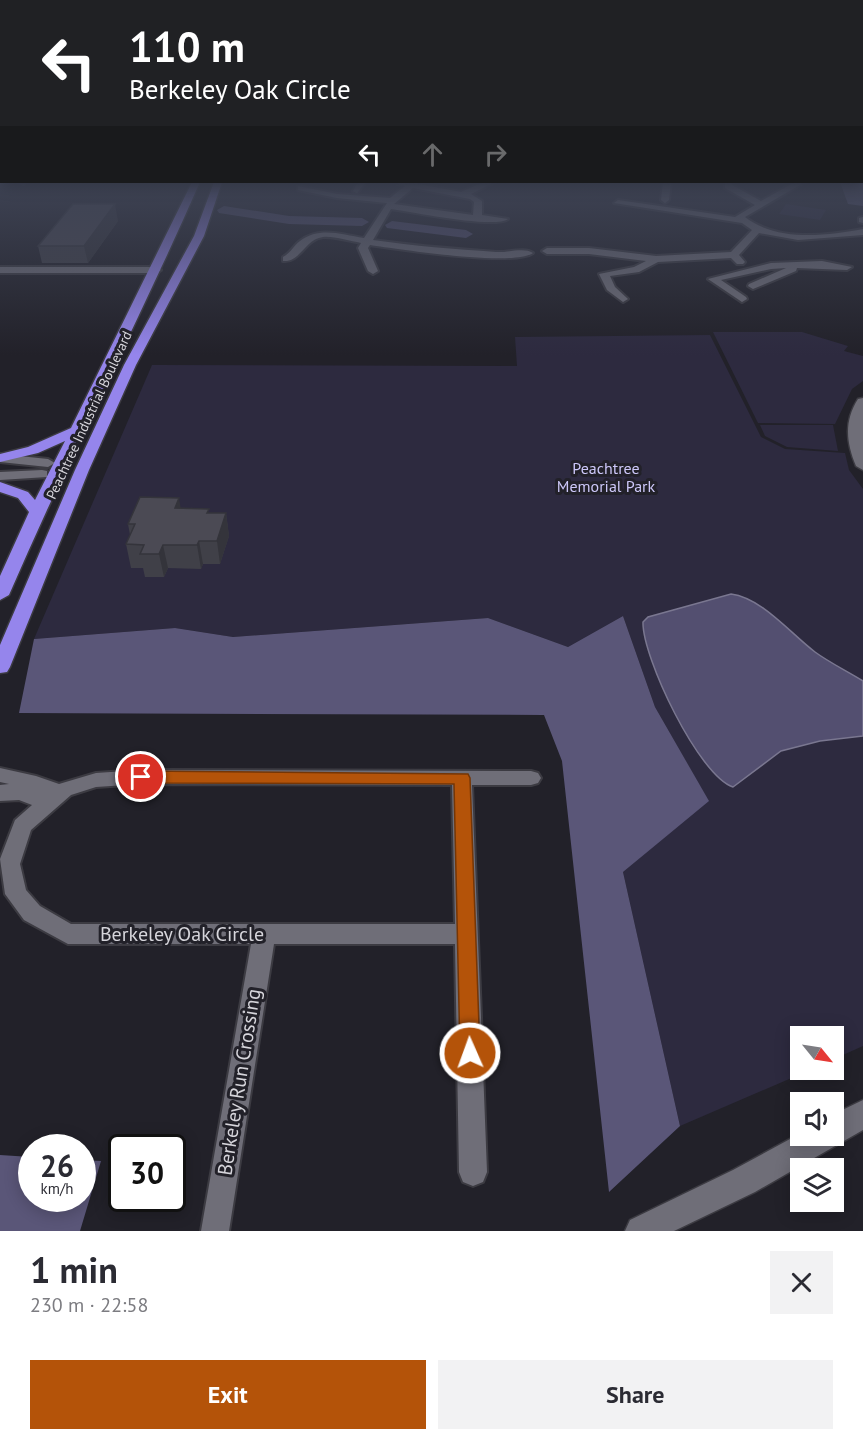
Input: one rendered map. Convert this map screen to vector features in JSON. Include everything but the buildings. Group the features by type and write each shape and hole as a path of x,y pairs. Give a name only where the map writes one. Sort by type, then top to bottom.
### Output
{"highway":[{"name":"Peachtree Industrial Boulevard","path":"0,595 76,431 170,239"},
{"name":"Peachtree Industrial Boulevard","path":"0,667 82,470 129,365 197,239"},
{"path":"0,458 33,450 76,431"},
{"path":"0,487 23,495 37,513"}],"street":[{"path":"286,259 295,254 303,243 310,239"},
{"path":"357,239 410,249 470,251 501,255 528,253"},
{"path":"734,255 748,239"},
{"path":"368,241 363,248 373,271"},
{"path":"448,261 466,256 470,251"},
{"path":"547,251 589,251 656,259 734,255 755,269"},
{"path":"623,299 611,288 604,274 636,270 656,259"},
{"path":"753,286 805,264"},
{"path":"742,299 713,279 755,269 805,264 847,267"},
{"path":"0,270 156,270"},
{"path":"863,402 853,425 855,447 863,466"},
{"path":"0,458 45,468 0,476"},
{"name":"Berkeley Oak Circle","path":"467,934 68,934 48,925 32,914 16,894 9,864 22,826 53,799 96,780 141,777 531,778"},
{"path":"462,778 474,1172"},
{"path":"3,784 53,799"},
{"name":"Berkeley Run Crossing","path":"215,1231 264,934"},
{"path":"844,1124 863,1114"},
{"path":"641,1231 744,1181 807,1146"}],"green space":[{"path":"713,332 802,332 848,346 844,351 863,356 863,381 852,389 835,424 758,423"},
{"name":"Peachtree Memorial Park","path":"710,335 761,437 785,449 845,453 849,470 863,489 863,1046 844,1055 844,1026 790,1026 790,1079 680,1126 623,872 708,800 655,707 623,616 568,647 488,618 233,637 175,628 34,639 152,365 517,366 515,337"},
{"path":"760,425 833,425 838,451 787,447 765,436"}],"shaded area":[{"path":"731,594 754,602 765,609 815,652 863,681 863,736 820,741 781,751 733,787 719,778 704,762 675,714 662,687 645,639 643,622 648,617"},
{"path":"623,616 655,707 709,801 623,872 680,1126 609,1192 562,761 544,715 19,713 34,639 175,628 233,637 488,618 568,647"},
{"path":"0,1155 18,1156 18,1212 86,1212 80,1231 0,1231"},
{"path":"96,1161 101,1161 96,1178"}],"route":[{"path":"141,777 462,778 470,1053"}]}
